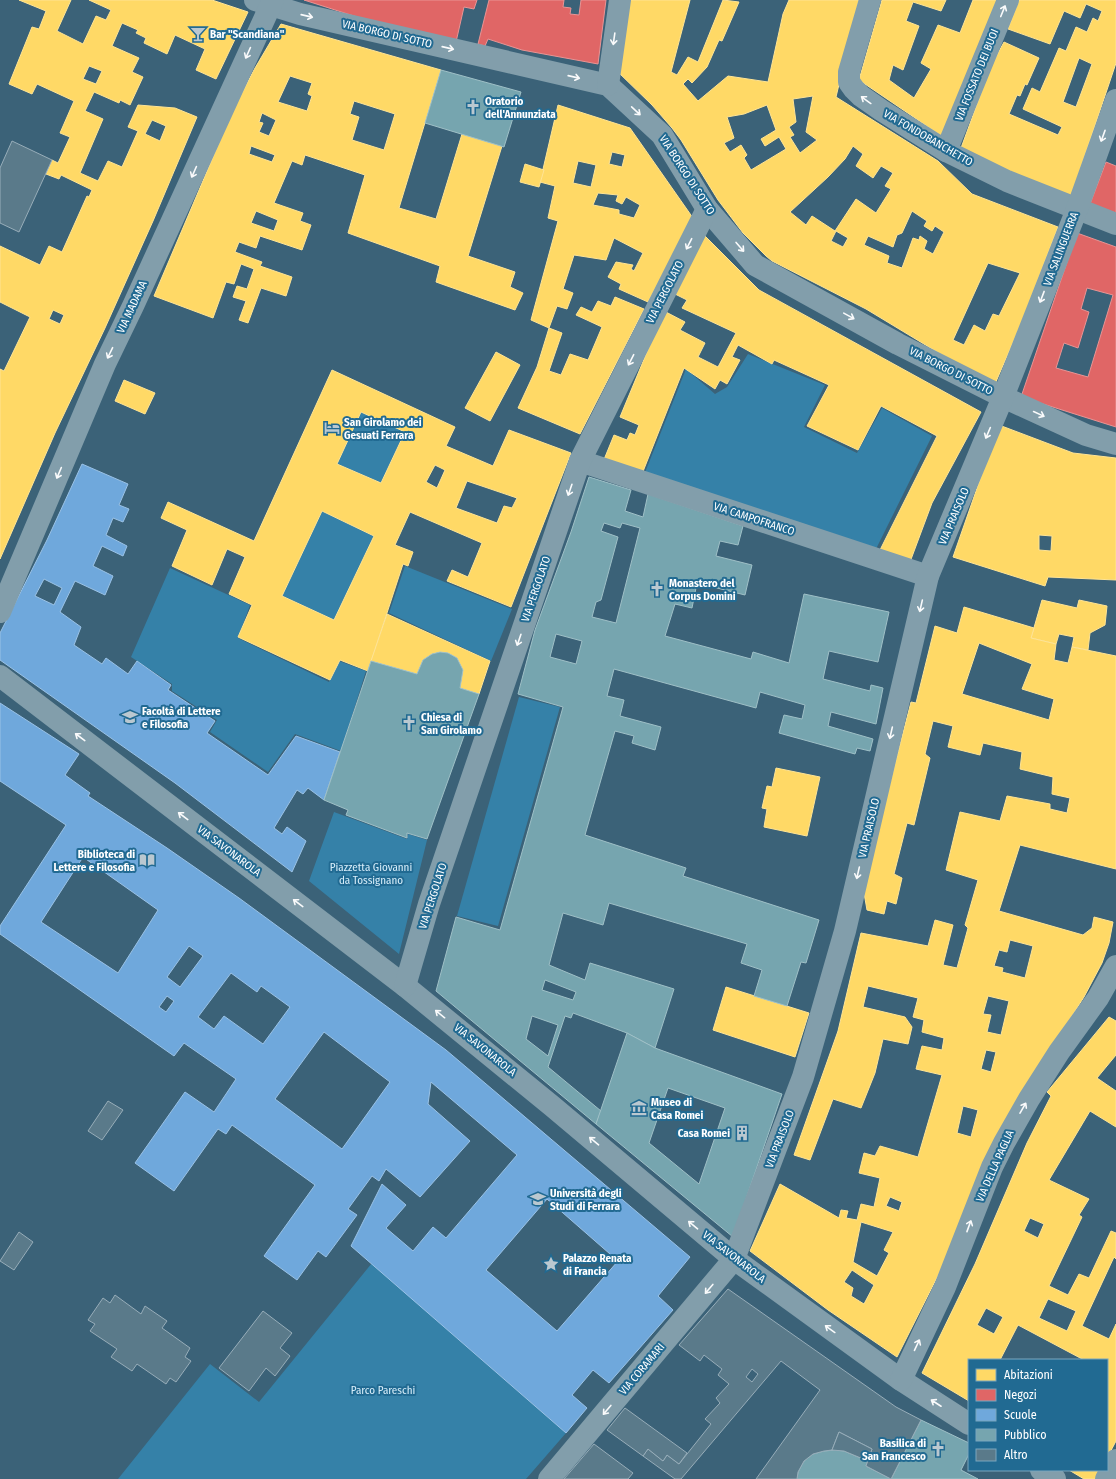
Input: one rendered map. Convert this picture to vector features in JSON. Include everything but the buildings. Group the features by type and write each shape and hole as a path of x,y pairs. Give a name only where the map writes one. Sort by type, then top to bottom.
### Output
{"street":[{"path":"608,85 620,0"},
{"name":"VIA FONDOBANCHETTO","path":"870,0 850,62 849,72 849,82 861,96 946,151 1007,181 1116,224"},
{"name":"VIA FOSSATO DEI BUOI","path":"946,151 1008,0"},
{"name":"VIA BORGO DI SOTTO","path":"266,2 300,14 608,85 662,135 707,209 755,264 898,344 1003,397 1086,435 1116,444"},
{"name":"VIA MADAMA","path":"0,612 105,364 136,299 266,2"},
{"name":"VIA SALINGUERRA","path":"1003,397 1077,209 1116,100"},
{"name":"VIA PERGOLATO","path":"405,986 429,904 580,461 707,209"},
{"name":"VIA PRAISOLO","path":"734,1259 803,1077 845,931 928,576 1003,397"},
{"name":"VIA CAMPOFRANCO","path":"580,461 928,576"},
{"name":"VIA SAVONAROLA","path":"0,676 405,986 552,1106 734,1259 901,1380 968,1423"},
{"name":"VIA DELLA PAGLIA","path":"901,1380 945,1287 992,1167 1004,1143 1039,1082 1109,998 1116,966"},
{"name":"VIA CORAMARI","path":"549,1479 734,1259"},
{"path":"1106,1479 1116,1460"},
{"path":"1043,1471 1055,1479"}],"green space":[{"path":"748,354 825,385 804,427 857,453 882,408 932,436 876,549 644,475 686,369 715,394 727,387"},
{"path":"361,412 405,432 381,483 337,464"},
{"path":"322,511 374,536 334,620 282,596"},
{"path":"405,566 512,609 491,661 389,613"},
{"path":"170,568 250,605 238,638 329,682 339,661 366,671 341,751 295,734 268,772 210,732 217,720 172,691 172,684 131,657"},
{"path":"519,697 560,707 498,926 457,916"},
{"name":"Piazzetta Giovanni da Tossignano","path":"334,812 407,839 408,834 427,840 399,954 309,881"},
{"name":"Parco Pareschi","path":"372,1263 566,1433 526,1479 118,1479 210,1364 259,1402"}],"place":[{"name":"Bar \"Scandiana\"","path":"198,34"},
{"name":"Oratorio dell'Annunziata","path":"473,107"},
{"name":"San Girolamo dei Gesuati Ferrara","path":"332,428"},
{"name":"Monastero del Corpus Domini","path":"657,589"},
{"name":"Facoltà di Lettere e Filosofia","path":"130,717"},
{"name":"Chiesa di San Girolamo","path":"409,723"},
{"name":"Biblioteca di Lettere e Filosofia","path":"147,860"},
{"name":"Museo di Casa Romei","path":"639,1108"},
{"name":"Casa Romei","path":"742,1133"},
{"name":"Università degli Studi di Ferrara","path":"538,1199"},
{"name":"Palazzo Renata di Francia","path":"551,1264"},
{"name":"Basilica di San Francesco","path":"938,1449"}]}
